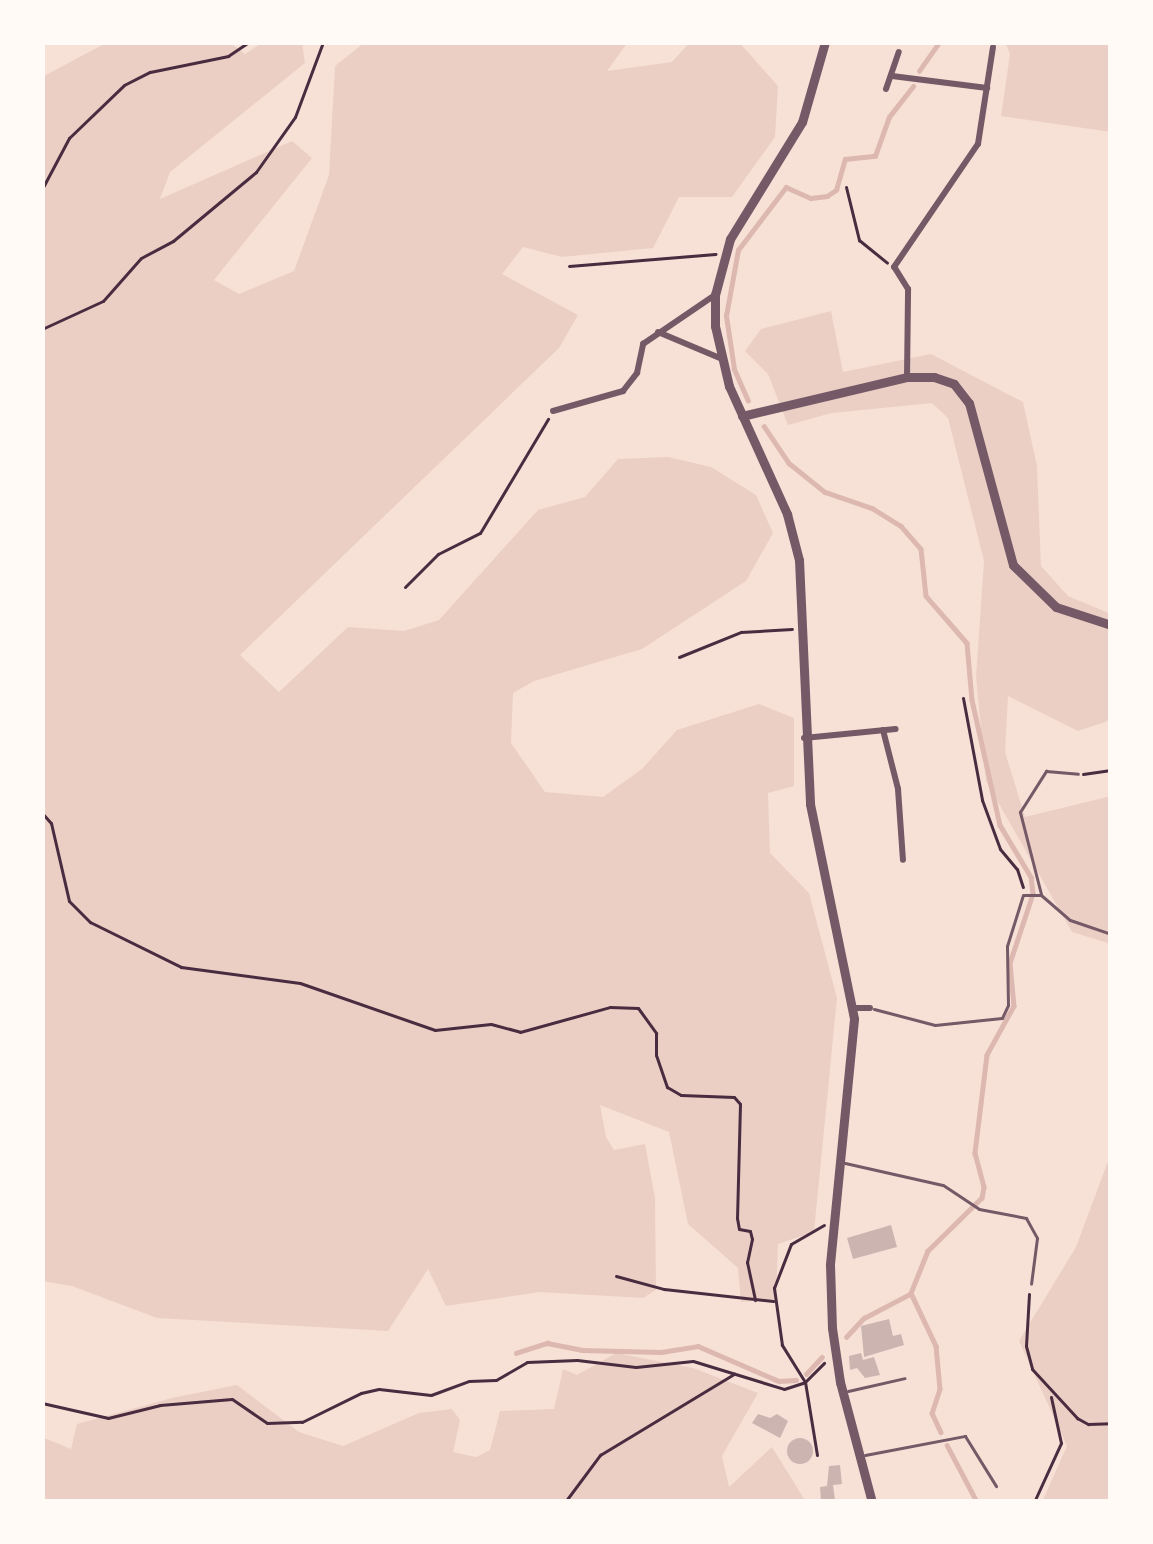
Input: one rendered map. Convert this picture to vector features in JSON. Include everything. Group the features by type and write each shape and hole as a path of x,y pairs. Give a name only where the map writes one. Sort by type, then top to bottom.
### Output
{"street":[{"path":"825,42 802,122 745,210 724,255 715,295 720,358 794,537 804,737 817,845 853,1008 843,1162 830,1265 834,1351 872,1502"},
{"path":"908,377 908,289 894,267 978,144 993,47"},
{"path":"886,88 899,52"},
{"path":"892,76 987,88"},
{"path":"553,411 623,391 637,373 643,344 715,295"},
{"path":"658,332 720,358"},
{"path":"742,416 908,377 945,380 969,403 1007,551 1025,581 1070,615 1111,625"},
{"path":"804,737 896,729"},
{"path":"883,730 898,789 903,860"},
{"path":"853,1008 869,1008"}],"lane":[{"path":"1078,774 1046,771 1020,812 1039,895 1070,920 1111,934"},
{"path":"869,1008 935,1025 1002,1018 1008,1005 1007,946 1024,895 1039,895"},
{"path":"843,1162 943,1184 980,1209 1008,1212 1034,1227 1030,1284"},
{"path":"842,1392 904,1378"},
{"path":"857,1456 965,1436 996,1486"}],"path":[{"path":"42,189 69,138 124,85 150,72 228,56 249,42"},
{"path":"42,329 103,301 141,258 173,241 256,172 295,117 323,42"},
{"path":"845,188 859,240 894,267"},
{"path":"569,266 724,255"},
{"path":"405,586 438,554 480,532 553,411"},
{"path":"679,656 741,632 802,628"},
{"path":"963,698 982,800 1000,849 1020,876 1024,895"},
{"path":"1078,774 1111,770"},
{"path":"42,814 51,824 69,901 90,922 181,967 300,983 435,1030 491,1024 520,1032 610,1007 638,1009 656,1033 656,1055 668,1087 681,1094 734,1096 740,1104 736,1218 739,1229 750,1231 752,1239 746,1262 755,1300"},
{"path":"817,1456 805,1382 787,1358 775,1301 775,1274 791,1244 836,1219"},
{"path":"616,1276 775,1301"},
{"path":"1030,1284 1026,1346 1032,1369 1049,1393 1088,1424 1111,1423"},
{"path":"42,1402 108,1418 160,1405 232,1399 254,1418 284,1423 332,1411 361,1393 379,1389 431,1395 469,1381 496,1380 527,1362 550,1360 636,1367 693,1360 784,1389 805,1382 834,1351"},
{"path":"565,1502 600,1455 735,1373"},
{"path":"1034,1502 1061,1443 1049,1393"}],"shaded area":[{"path":"108,42 229,42 245,54 263,42 302,42 305,63 170,172 160,199 292,141 312,158 214,280 239,294 294,271 329,175 335,66 365,42 628,42 607,71 672,62 690,42 739,42 778,86 775,137 732,197 679,197 653,248 562,257 523,247 502,274 578,315 559,348 240,655 279,692 348,627 404,631 439,620 538,510 585,497 618,459 668,457 711,467 756,495 773,533 746,581 642,649 534,681 513,693 511,743 545,792 603,797 642,769 677,730 759,704 794,718 794,786 768,793 770,853 809,893 837,998 814,1232 778,1244 776,1299 741,1302 738,1268 688,1224 669,1132 600,1105 606,1137 614,1150 645,1144 655,1198 656,1290 643,1298 540,1292 446,1306 428,1269 388,1331 157,1318 72,1286 42,1281 42,77"},
{"path":"1005,42 1111,42 1111,132 1001,116 1010,54"},
{"path":"831,311 843,372 931,354 1023,402 1037,466 1041,566 1068,596 1111,614 1111,720 1078,731 1008,696 1005,752 1025,817 1111,796 1111,944 1072,932 986,781 976,677 984,561 948,418 932,403 832,413 788,425 768,374 745,351 761,329"},
{"path":"1111,1153 1111,1502 1042,1502 1067,1446 1019,1341 1076,1247"},
{"path":"616,1353 693,1368 758,1393 722,1456 729,1487 772,1447 806,1502 42,1502 42,1437 71,1449 77,1424 172,1398 237,1385 299,1432 343,1446 419,1413 452,1409 460,1420 453,1452 476,1457 490,1450 500,1411 554,1409 563,1369 577,1375"}],"building":[{"path":"891,1225 897,1247 853,1259 847,1238"},
{"path":"889,1319 893,1336 901,1334 904,1345 864,1357 861,1326"},
{"path":"861,1353 863,1360 874,1357 880,1375 865,1378 857,1368 850,1370 849,1356"},
{"path":"758,1414 770,1418 777,1414 788,1421 780,1438 752,1423"},
{"path":"800,1438 813,1451 800,1464 787,1451"},
{"path":"840,1465 842,1484 833,1485 835,1500 821,1501 820,1487 827,1486 829,1466"}],"waterway":[{"path":"919,71 939,42"},
{"path":"748,401 734,369 726,316 738,250 786,187 811,198 827,196 836,190 845,159 875,156 889,117 913,86"},
{"path":"764,426 789,463 825,492 872,508 901,526 921,549 926,596 967,643 972,700 1000,825 1031,877 1033,894 1010,963 1014,1006 987,1055 975,1153 984,1187 982,1198 928,1251 911,1293 936,1346 940,1389 932,1413 941,1432"},
{"path":"846,1337 864,1318 910,1294"},
{"path":"516,1353 547,1343 582,1350 661,1352 698,1346 779,1381 796,1380"},
{"path":"806,1374 822,1357"},
{"path":"947,1445 977,1502"}]}
